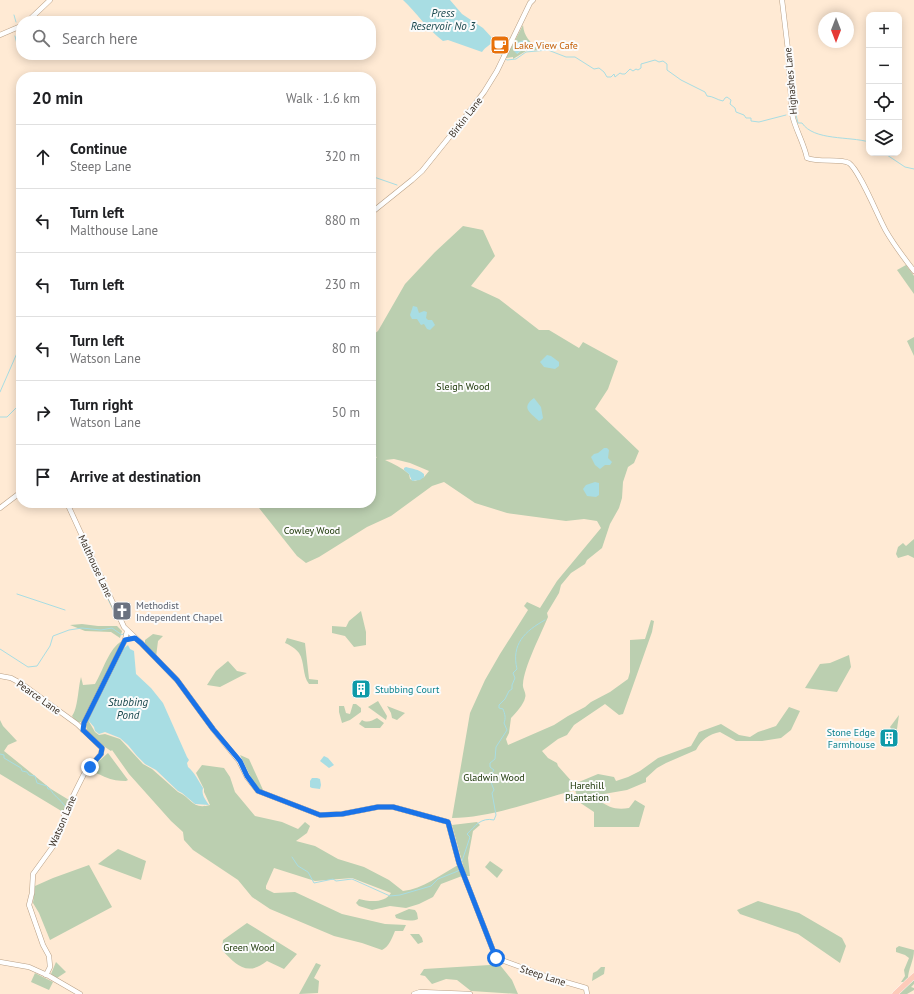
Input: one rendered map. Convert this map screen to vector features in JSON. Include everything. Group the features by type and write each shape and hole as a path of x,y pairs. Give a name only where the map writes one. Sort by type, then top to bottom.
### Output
{"main road":[{"path":"895,994 914,976"}],"street":[{"path":"33,16 50,0"},
{"name":"Birkin Lane","path":"376,209 422,171 481,96 504,57 530,3 533,0"},
{"name":"Highashes Lane","path":"782,0 788,50 792,114 794,124 803,144 807,158 814,161 845,162 851,165 865,189 886,232 914,271"},
{"path":"0,35 16,30"},
{"path":"0,508 16,496"},
{"name":"Malthouse Lane","path":"69,508 122,624 127,631 141,643 177,680 213,729 240,761 247,776 258,791 320,815 342,814 378,807 393,807 448,822"},
{"path":"83,730 84,723 125,640 127,631"},
{"path":"125,640 135,638"},
{"name":"Pearce Lane","path":"0,676 11,678 22,684 77,724"},
{"path":"77,724 84,723"},
{"name":"Watson Lane","path":"46,975 50,967 49,956 43,945 29,905 32,893 33,874 54,844 66,811 84,774 101,754 102,748 77,724"},
{"name":"Steep Lane","path":"448,822 459,863 496,958 548,977 586,988 588,994"},
{"path":"0,962 24,966 46,975 80,994"},
{"path":"414,994 420,992 470,994"}],"green space":[{"path":"523,25 526,36 538,50 526,51 513,59 513,57 506,58","holes":["526,40 527,46 517,54 521,41"]},
{"name":"Sleigh Wood","path":"463,226 483,230 495,256 471,286 499,299 539,330 549,330 579,348 583,342 618,361 608,389 595,409 639,451 634,463 628,467 623,482 622,498 619,508 610,524 602,548 587,560 585,564 571,573 561,585 559,593 547,613 548,617 526,669 523,686 525,694 524,700 519,709 511,718 509,733 506,739 508,745 554,725 610,692 628,679 630,672 630,640 645,639 651,620 654,621 652,632 623,714 619,715 605,704 574,725 567,735 558,739 542,751 548,758 557,763 574,784 598,774 614,777 616,781 628,777 640,771 658,758 691,746 699,732 721,724 739,735 750,737 758,732 776,726 789,707 800,711 791,730 781,738 762,741 736,741 720,732 716,733 703,740 696,750 657,768 646,778 646,782 627,790 598,795 598,799 613,808 629,808 635,800 645,806 639,827 594,827 594,812 579,802 575,790 498,812 452,818 470,713 485,680 528,610 524,606 527,602 540,608 557,581 601,528 597,521 584,519 566,521 507,513 475,503 444,482 432,486 391,516 367,527 319,557 306,563 297,556 259,508 376,508 376,332 405,284 435,252","holes":["394,459 410,463 429,471 424,477 415,481 410,479 409,474 404,470 385,460"]},
{"path":"906,265 914,276 914,294 897,270"},
{"path":"914,337 914,356 907,341"},
{"path":"914,539 914,558 908,555 898,558 896,554 898,547 903,543 906,546"},
{"path":"361,611 366,632 366,645 354,647 345,636 332,633 332,626 346,627 349,621"},
{"path":"82,624 117,626 122,631 120,638 111,632 85,631 70,625"},
{"path":"153,634 163,636 158,641 156,657 145,643 145,640"},
{"path":"287,638 305,643 309,679 318,680 318,684 309,684 305,677 301,657 296,650 285,643"},
{"path":"122,641 84,721 77,723 72,716 77,703 81,677 83,685 95,684 113,649"},
{"path":"849,655 851,667 837,692 805,688 820,664 830,663"},
{"path":"228,661 237,671 247,673 220,687 207,685 216,671"},
{"path":"378,701 387,716 386,720 368,707"},
{"path":"353,704 356,704 361,708 361,712 350,720 342,723 339,706 344,706 346,713 350,714"},
{"path":"387,706 405,713 397,720 392,718"},
{"path":"899,715 896,736 890,727"},
{"path":"377,718 384,723 380,728 365,728 359,724 362,720 370,721"},
{"path":"0,720 3,726 17,741 8,745 4,751 51,789 69,800 63,812 0,774"},
{"path":"88,720 95,732 99,735 105,734 120,739 143,764 152,769 178,792 183,794 196,805 210,805 196,773 202,765 224,768 230,777 235,792 255,816 282,822 298,829 305,822 310,826 307,833 296,841 315,846 338,859 364,867 389,880 403,891 418,888 458,865 462,876 441,884 433,897 419,904 406,908 390,906 372,910 359,906 356,903 359,899 377,901 385,899 391,893 352,878 315,881 274,868 266,889 274,893 295,892 342,914 385,924 406,925 403,931 395,931 388,945 382,950 334,936 270,909 252,897 238,880 193,850 184,840 183,832 171,821 129,774 112,750 111,751 102,745 89,734 86,725"},
{"path":"108,753 128,780 113,780 92,773 89,770"},
{"path":"240,755 249,759 264,792 256,788"},
{"path":"477,822 480,825 473,831 468,858 470,876 466,876 452,825"},
{"path":"118,849 146,861 141,880 98,864"},
{"path":"490,861 503,870 497,878 485,867"},
{"path":"89,865 112,907 50,940 39,913 33,903 35,886"},
{"path":"758,901 799,913 842,938 846,946 840,963 798,934 740,914 737,910"},
{"path":"409,909 415,910 418,919 410,921 396,918 395,915"},
{"name":"Green Wood","path":"247,923 297,954 284,969 267,961 260,966 248,969 237,964 222,950 223,940"},
{"path":"410,934 419,934 423,942 418,944"},
{"path":"899,946 914,950 908,979 905,982 901,982 905,976 904,970 909,958 896,952 896,948"},
{"path":"494,960 496,960 512,980 518,994 471,991 457,980 446,979 432,984 425,976 420,975 424,969 490,965"},
{"path":"56,962 66,972 57,978 51,974"},
{"path":"316,963 321,965 314,978 319,981 318,993 299,994"},
{"path":"601,967 605,967 604,974 592,981 593,973"},
{"path":"35,973 53,982 49,990 31,982"},
{"path":"914,979 914,984 911,987 914,988 914,990 907,994 899,994"}],"water":[{"name":"Press Reservoir No 3","path":"403,0 450,0 462,14 483,28 494,40 482,52 448,40 443,41"},
{"path":"525,40 528,41 529,44 517,54 514,51 518,42"},
{"path":"413,306 417,307 419,313 424,311 427,312 426,318 428,320 432,320 435,325 430,330 427,329 424,324 421,325 417,319 412,319 410,315"},
{"path":"547,355 559,362 559,366 555,369 544,367 540,362"},
{"path":"534,398 541,407 543,418 539,421 527,408"},
{"path":"604,448 609,450 608,458 612,462 610,465 605,465 600,469 595,465 591,457"},
{"path":"406,467 420,471 424,474 424,477 420,480 412,481 409,474 404,470"},
{"path":"595,482 599,483 599,495 596,497 587,496 583,489 586,485"},
{"name":"Stubbing Pond","path":"128,645 130,649 134,651 136,674 151,688 163,703 189,760 187,763 188,767 195,774 203,788 203,795 209,805 195,804 178,791 156,770 145,764 120,738 105,732 99,734 95,731 94,727 88,720 123,649"},
{"path":"324,756 334,765 329,768 320,761"},
{"path":"312,778 320,779 320,789 310,787 310,781"}],"waterway":[{"path":"14,15 16,22"},
{"path":"15,36 16,40"},
{"path":"494,40 502,56"},
{"path":"504,58 507,60 516,59 526,52 548,50 566,57 575,57 594,69 599,68 607,77 611,77 614,74 615,77 620,73 625,74 630,69 633,71 636,69 638,70 641,68 641,64 655,60 659,62 663,61 667,64 667,70 681,80 705,92 707,96 723,101 727,97 731,100 730,104 735,108 736,112 744,115 746,118 751,118 751,121 759,122 786,115"},
{"path":"796,115 798,123 802,123 815,133 832,137 866,141"},
{"path":"888,156 905,167 914,169"},
{"path":"376,178 397,185"},
{"path":"0,392 16,355"},
{"path":"0,417 7,417 16,408"},
{"path":"81,542 116,616"},
{"path":"17,594 65,610"},
{"path":"114,601 118,607"},
{"path":"461,864 470,837 467,834 482,821 489,819 494,820 496,815 492,793 494,790 489,777 494,770 490,767 490,763 495,759 496,747 507,730 504,723 505,718 503,709 499,708 499,705 512,689 515,678 513,673 517,669 516,652 518,645 521,639 531,629 545,620"},
{"path":"0,649 28,667 37,666 50,646 53,636 69,630 82,628 101,630 112,628 122,635 125,632"},
{"path":"0,754 4,755 4,758 21,768 22,771 27,772 29,775 35,776 37,783 47,786 48,789 50,789 65,806"},
{"path":"68,812 70,816"},
{"path":"292,857 298,866 308,872 314,883 333,879 336,881 352,879 390,896 400,895 431,886 438,879 458,871 459,869"}],"place":[{"name":"Lake View Cafe","path":"500,45"},
{"name":"Methodist Independent Chapel","path":"122,611"},
{"name":"Stubbing Court","path":"361,689"},
{"name":"Stone Edge Farmhouse","path":"889,738"}],"route":[{"path":"90,767 101,754 102,748 83,730 84,723 125,640 135,638 177,680 213,729 240,761 254,788 263,794 320,815 342,814 378,807 393,807 448,822 459,863 496,958"}],"park label":[{"name":"Cowley Wood","path":"312,530"},
{"name":"Gladwin Wood","path":"494,777"},
{"name":"Harehill Plantation","path":"587,790"}]}
